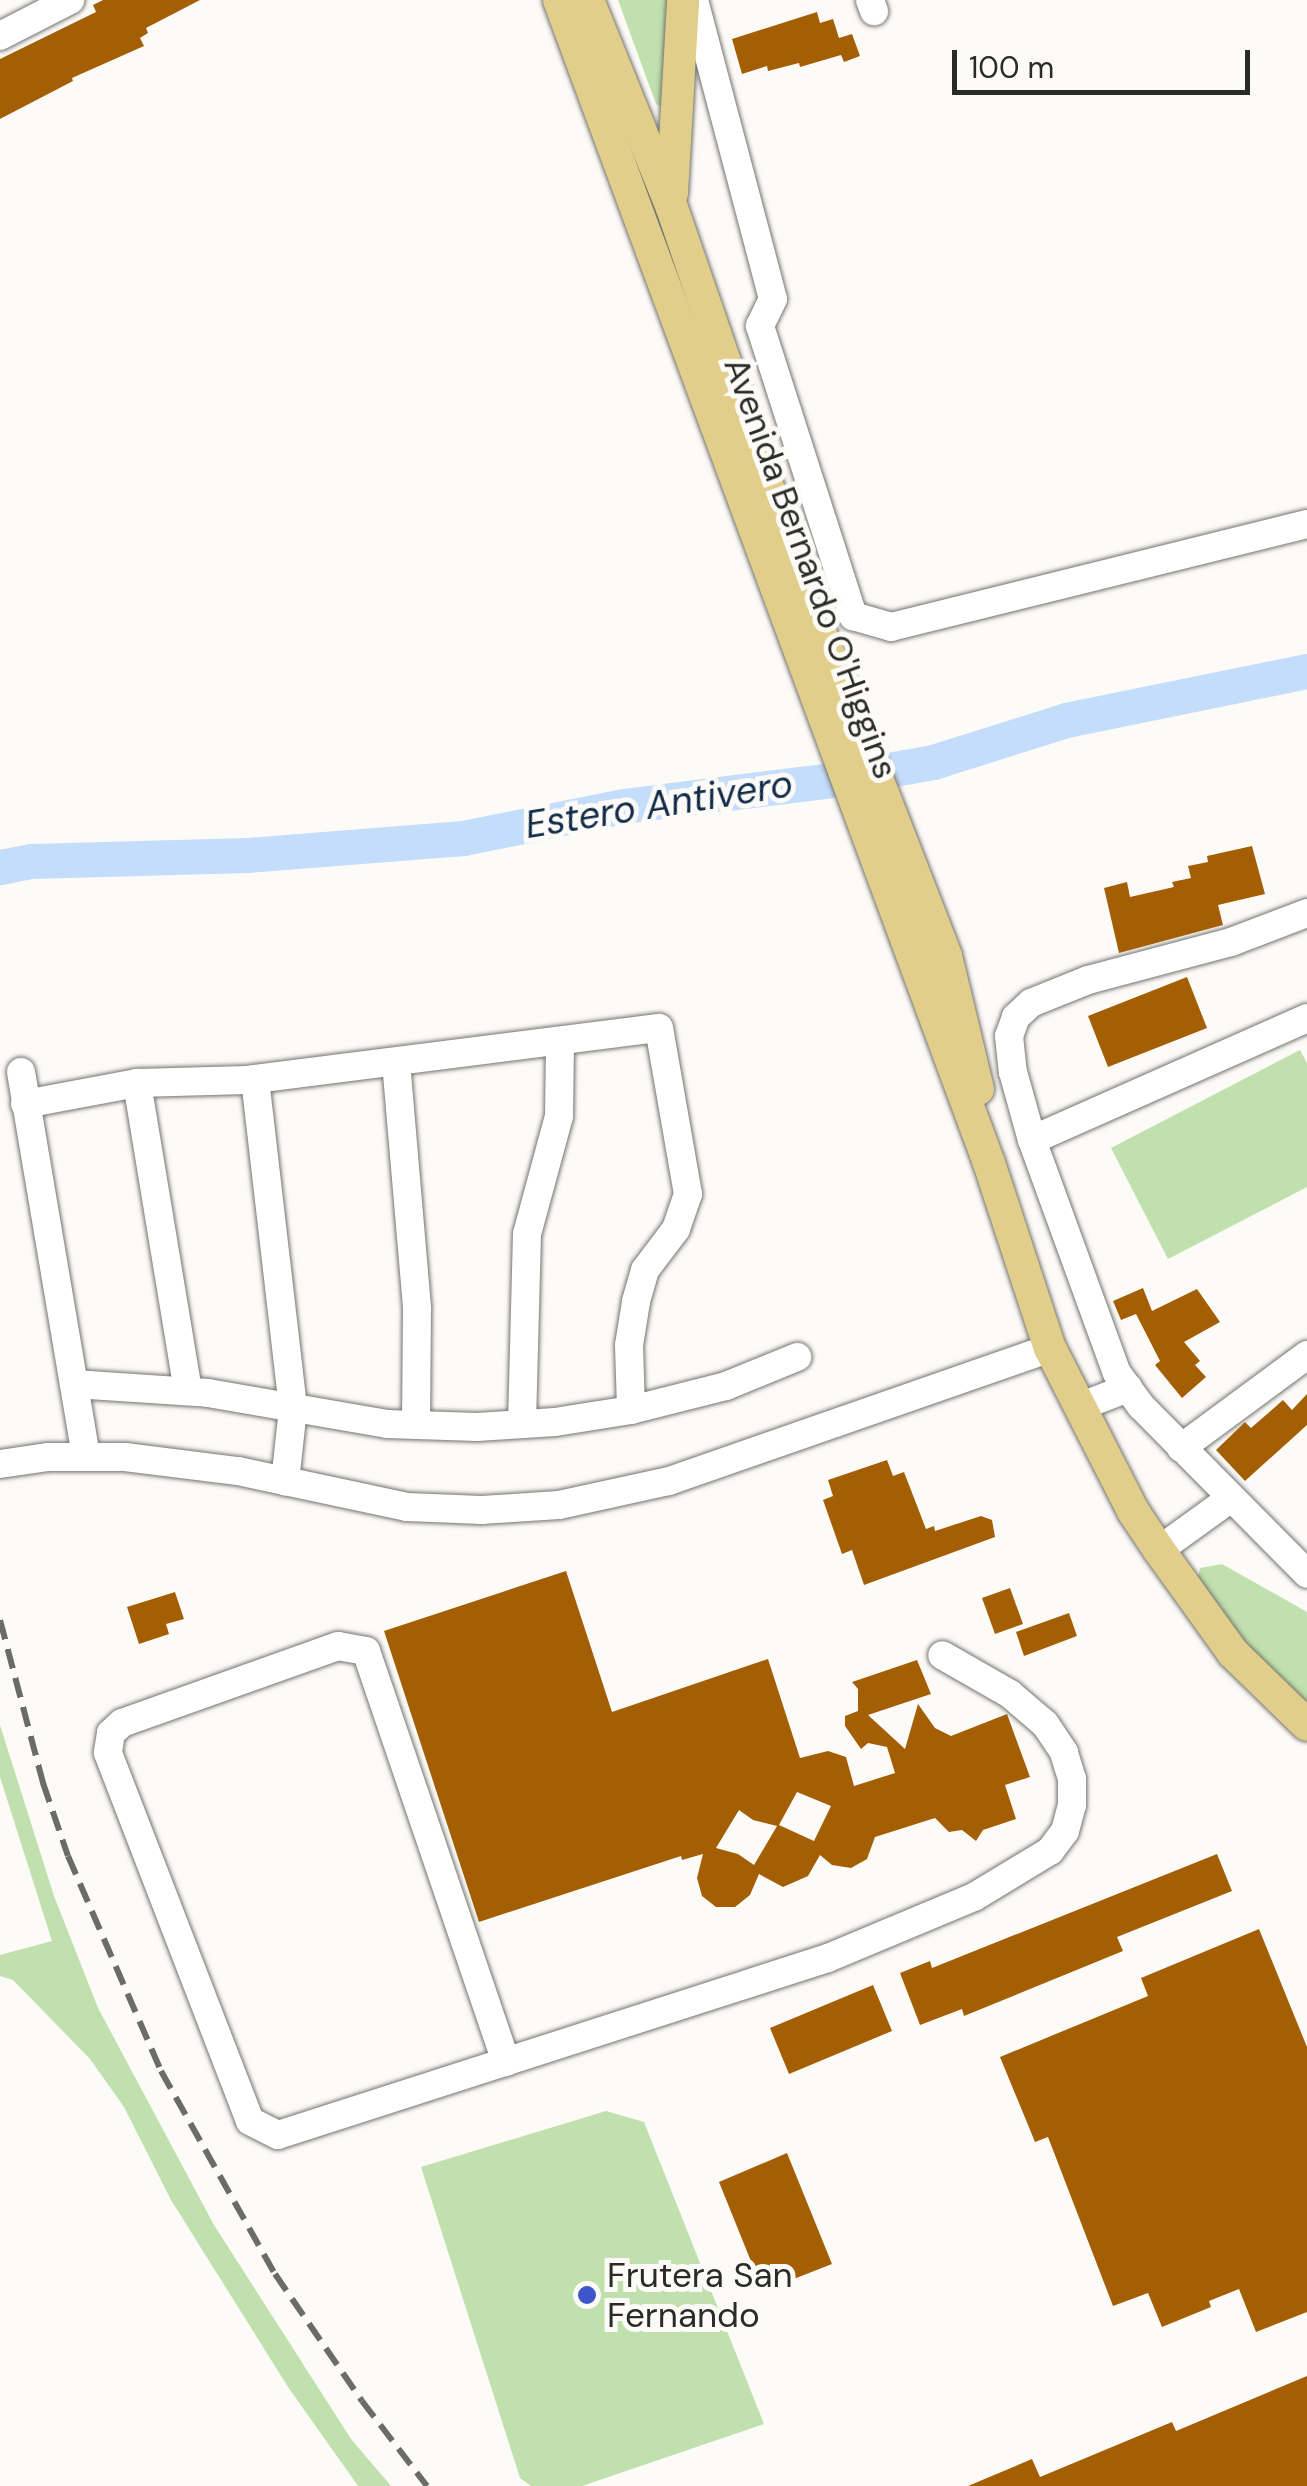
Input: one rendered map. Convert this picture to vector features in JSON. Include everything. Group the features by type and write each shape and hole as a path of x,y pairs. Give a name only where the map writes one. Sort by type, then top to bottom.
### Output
{"main road":[{"name":"Avenida Bernardo O'Higgins","path":"559,0 790,590 946,956 979,1093 988,1162"},
{"name":"Avenida Bernardo O'Higgins","path":"588,0 672,208 790,590 916,970 988,1162 1050,1348 1158,1550 1234,1653 1307,1725"},
{"path":"672,208 683,0"}],"street":[{"path":"694,0 773,299 760,326 853,616 891,627 1307,524"},
{"path":"0,36 55,4"},
{"path":"1304,1565 1181,1448 1117,1373 1032,1140 1014,1072 1010,1036 1016,1017 1031,1003 1088,980 1231,942 1307,913"},
{"path":"1032,1140 1307,1018"},
{"path":"25,1104 137,1082 254,1079 659,1028 688,1194 676,1229 645,1270 636,1302 628,1360 631,1410"},
{"path":"522,1424 527,1234 559,1116 560,1043"},
{"path":"396,1062 418,1310 416,1425"},
{"path":"21,1072 86,1456"},
{"path":"254,1079 293,1409 285,1482"},
{"path":"137,1082 188,1391"},
{"path":"0,1464 86,1456 201,1465 372,1502 443,1510 521,1508 596,1498 669,1481 1050,1348"},
{"path":"1181,1448 1307,1355"},
{"path":"74,1384 188,1391 416,1425 522,1424 631,1410 726,1386 797,1357"},
{"path":"1079,1407 1128,1388"},
{"path":"1158,1550 1231,1498"},
{"path":"506,2062 366,1651 354,1645 338,1646 122,1722 111,1734 108,1753 250,2121 278,2135 506,2062 828,1958 974,1898 1050,1851 1065,1831 1072,1805 1072,1779 1064,1752 1045,1724 1010,1694 942,1655"}],"green space":[{"path":"618,0 673,0 662,107 656,104"},
{"path":"1300,1050 1307,1063 1307,1187 1168,1259 1111,1148"},
{"path":"1222,1564 1307,1612 1307,1706 1232,1629 1198,1577 1200,1568"},
{"path":"0,1725 54,1896 98,2008 214,2225 351,2439 391,2486 358,2486 288,2387 171,2200 124,2107 90,2059 13,1980 0,1976 0,1955 52,1941 0,1777"},
{"name":"Frutera San Fernando","path":"606,2111 644,2122 764,2424 582,2486 531,2486 520,2478 421,2167"}],"building":[{"path":"103,0 200,0 146,28 148,33 140,38 144,46 72,78 73,81 0,119 0,59 96,12 93,5"},
{"path":"817,12 820,23 833,19 839,38 852,34 860,56 844,62 841,55 768,71 767,66 742,74 732,39"},
{"path":"1252,846 1265,894 1218,905 1223,925 1119,953 1104,888 1127,882 1130,897 1174,887 1172,882 1191,878 1188,866 1208,862 1207,856"},
{"path":"1187,977 1207,1028 1108,1067 1088,1016"},
{"path":"1143,1288 1152,1311 1197,1289 1220,1322 1184,1342 1200,1361 1195,1365 1206,1377 1182,1398 1155,1365 1160,1361 1136,1314 1121,1320 1113,1301"},
{"path":"1307,1394 1307,1425 1245,1481 1216,1450 1245,1422 1251,1428 1283,1400 1292,1410"},
{"path":"887,1460 893,1476 904,1472 926,1529 934,1526 935,1531 981,1516 992,1520 995,1537 864,1585 852,1550 842,1554 823,1500 833,1496 828,1480"},
{"path":"566,1571 612,1712 768,1659 800,1758 828,1751 846,1757 854,1786 895,1773 887,1747 868,1743 861,1749 845,1726 845,1716 858,1711 858,1689 852,1682 917,1660 931,1694 868,1715 905,1749 918,1704 935,1728 951,1736 1007,1714 1030,1777 1005,1785 1016,1819 983,1830 976,1841 962,1830 949,1832 935,1818 875,1837 867,1859 851,1868 832,1865 820,1855 808,1876 783,1887 759,1874 750,1895 735,1907 716,1907 702,1896 697,1878 703,1854 682,1860 681,1856 479,1922 384,1631","holes":["797,1792 831,1806 814,1841 779,1825","739,1810 753,1820 777,1826 754,1865 738,1854 716,1848"]},
{"path":"1010,1588 1023,1624 995,1634 982,1598"},
{"path":"175,1592 184,1619 166,1624 169,1634 139,1644 127,1607"},
{"path":"1069,1613 1077,1636 1024,1656 1016,1632"},
{"path":"1217,1854 1232,1891 1117,1937 1123,1951 964,2016 962,2009 920,2025 900,1973 930,1961 932,1968"},
{"path":"1259,1929 1307,2047 1307,2312 1256,2332 1239,2289 1209,2301 1211,2307 1162,2327 1148,2293 1113,2306 1048,2137 1035,2142 1000,2057 1148,1996 1141,1978"},
{"path":"873,1985 892,2031 789,2074 770,2028"},
{"path":"787,2153 832,2264 763,2291 719,2182"},
{"path":"1307,2376 1307,2486 968,2486 1032,2459 1040,2477 1172,2422 1176,2431"}],"waterway":[{"name":"Estero Antivero","path":"0,867 31,861 248,855 463,838 623,806 831,780 933,762 1066,720 1307,671"}],"railway":[{"path":"0,1620 43,1783 68,1856 161,2071 275,2274 362,2401 427,2486"}],"place":[{"name":"Frutera San Fernando","path":"587,2295"}]}
